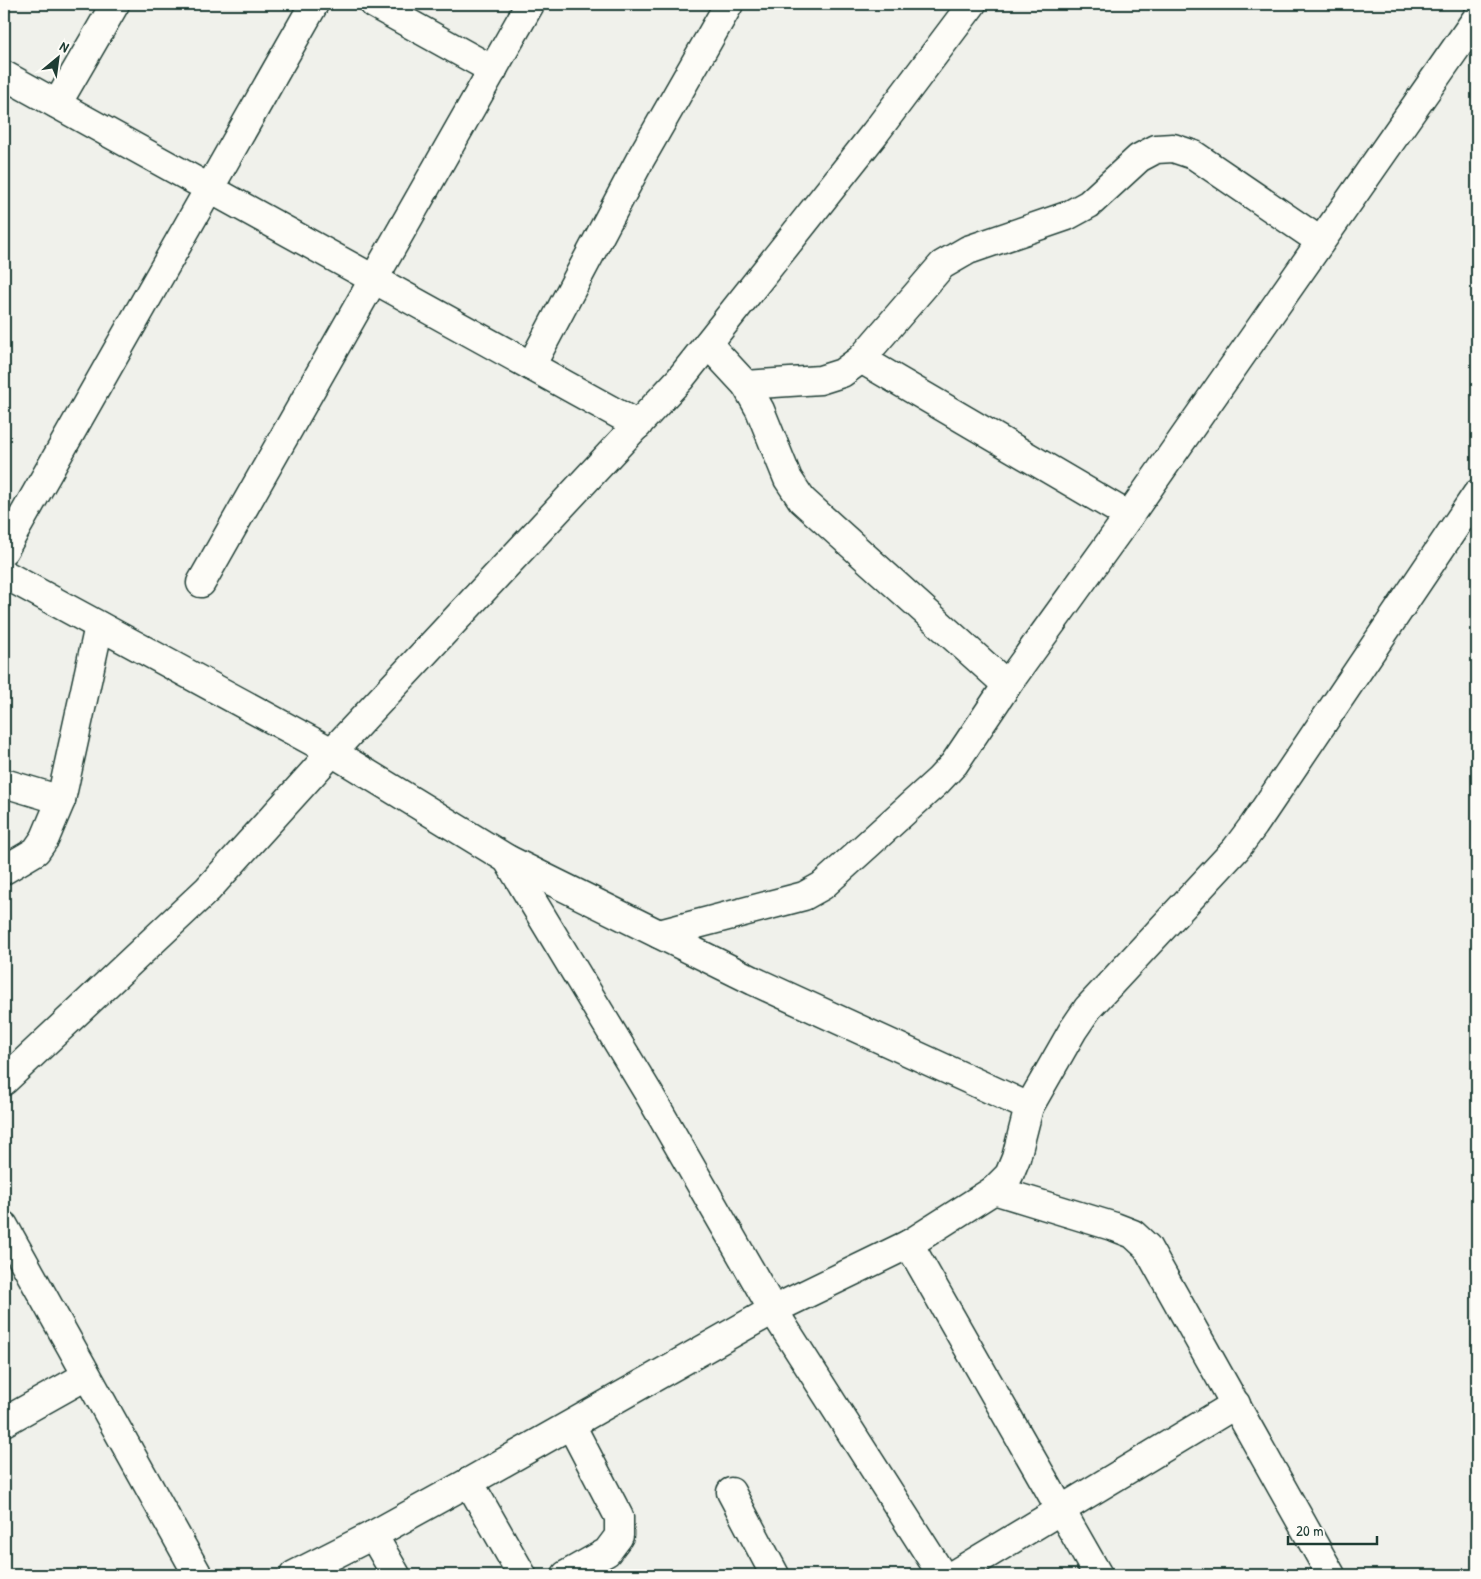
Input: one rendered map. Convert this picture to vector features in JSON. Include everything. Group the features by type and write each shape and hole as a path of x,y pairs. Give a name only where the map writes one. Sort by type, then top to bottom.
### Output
{"street":[{"path":"57,104 115,4"},
{"path":"374,4 493,70"},
{"path":"200,583 530,4"},
{"path":"531,366 641,158 729,4"},
{"path":"4,1081 208,889 332,752 680,379 875,133 972,4"},
{"path":"4,550 210,189 309,5"},
{"path":"659,934 804,896 822,886 938,781 954,764 1007,685 1129,516 1477,18"},
{"path":"4,74 638,425"},
{"path":"746,385 820,380 842,373 861,359 942,265 968,250 1067,216 1089,204 1139,158 1156,149 1173,148 1194,156 1320,241"},
{"path":"708,344 746,385 760,410 788,479 802,500 1007,685"},
{"path":"861,359 1129,516"},
{"path":"294,1575 373,1535 469,1482 773,1310 909,1244 994,1190 1009,1175 1016,1158 1029,1107 1088,1008 1236,848 1254,825 1477,494"},
{"path":"4,574 332,752 507,859 754,981 1029,1107"},
{"path":"4,870 36,851 46,838 61,800 99,626"},
{"path":"4,783 61,800"},
{"path":"507,859 649,1094 773,1310 942,1575"},
{"path":"994,1190 1115,1226 1133,1234 1147,1247 1331,1575"},
{"path":"4,1226 198,1575"},
{"path":"909,1244 1098,1575"},
{"path":"4,1422 86,1376"},
{"path":"953,1575 1236,1404"},
{"path":"566,1575 607,1552 619,1536 619,1517 571,1425"},
{"path":"469,1482 522,1575"},
{"path":"732,1492 775,1575"},
{"path":"373,1535 396,1575"}]}
